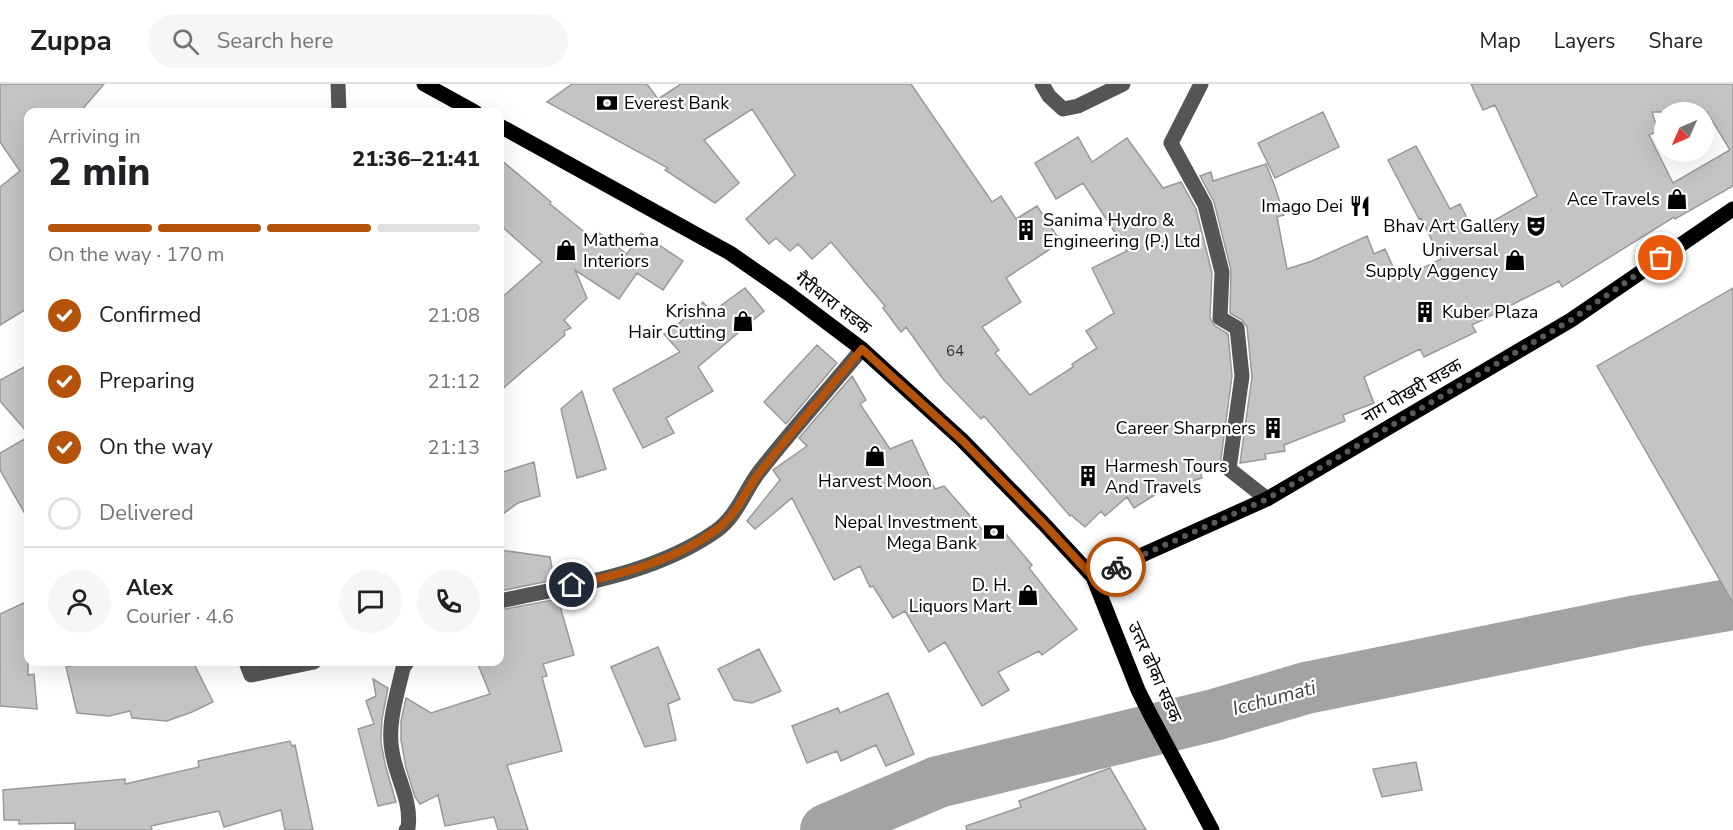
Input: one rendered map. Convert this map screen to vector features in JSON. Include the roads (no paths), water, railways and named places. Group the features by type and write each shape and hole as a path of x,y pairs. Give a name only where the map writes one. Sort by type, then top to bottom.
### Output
{"main road":[{"path":"424,84 468,108"},
{"name":"गैरीधारा सडक","path":"504,128 730,253 862,349 963,441 1093,577"},
{"name":"नाग पोखरी सडक","path":"1093,577 1267,499 1571,320 1733,209"},
{"name":"उत्तर ढोका सडक","path":"1093,577 1138,690 1212,830"}],"street":[{"path":"338,84 339,108"},
{"path":"1042,84 1049,96 1063,109 1078,106 1123,84"},
{"path":"1201,84 1171,143 1204,205 1222,272 1220,318 1237,328 1242,376 1229,469 1267,499"},
{"path":"504,600 618,575 680,552 718,529 739,507 758,474 862,349"},
{"path":"248,666 252,675 295,666"},
{"path":"404,666 391,735 392,751 409,806 410,819 406,830"}],"waterway":[{"name":"Icchumati","path":"826,830 938,782 1214,715 1306,688 1637,621 1733,604"}],"place":[{"name":"Everest Bank","path":"607,103"},
{"name":"Ace Travels","path":"1677,199"},
{"name":"Imago Dei","path":"1360,206"},
{"name":"Bhav Art Gallery","path":"1536,226"},
{"name":"Sanima Hydro & Engineering (P.) Ltd","path":"1026,230"},
{"name":"Mathema Interiors","path":"566,250"},
{"name":"Universal Supply Aggency","path":"1515,260"},
{"name":"Kuber Plaza","path":"1425,312"},
{"name":"Krishna Hair Cutting","path":"743,321"},
{"name":"Career Sharpners","path":"1273,428"},
{"name":"Harvest Moon","path":"875,456"},
{"name":"Harmesh Tours And Travels","path":"1088,476"},
{"name":"Nepal Investment Mega Bank","path":"994,532"},
{"name":"D. H. Liquors Mart","path":"1028,595"}]}
